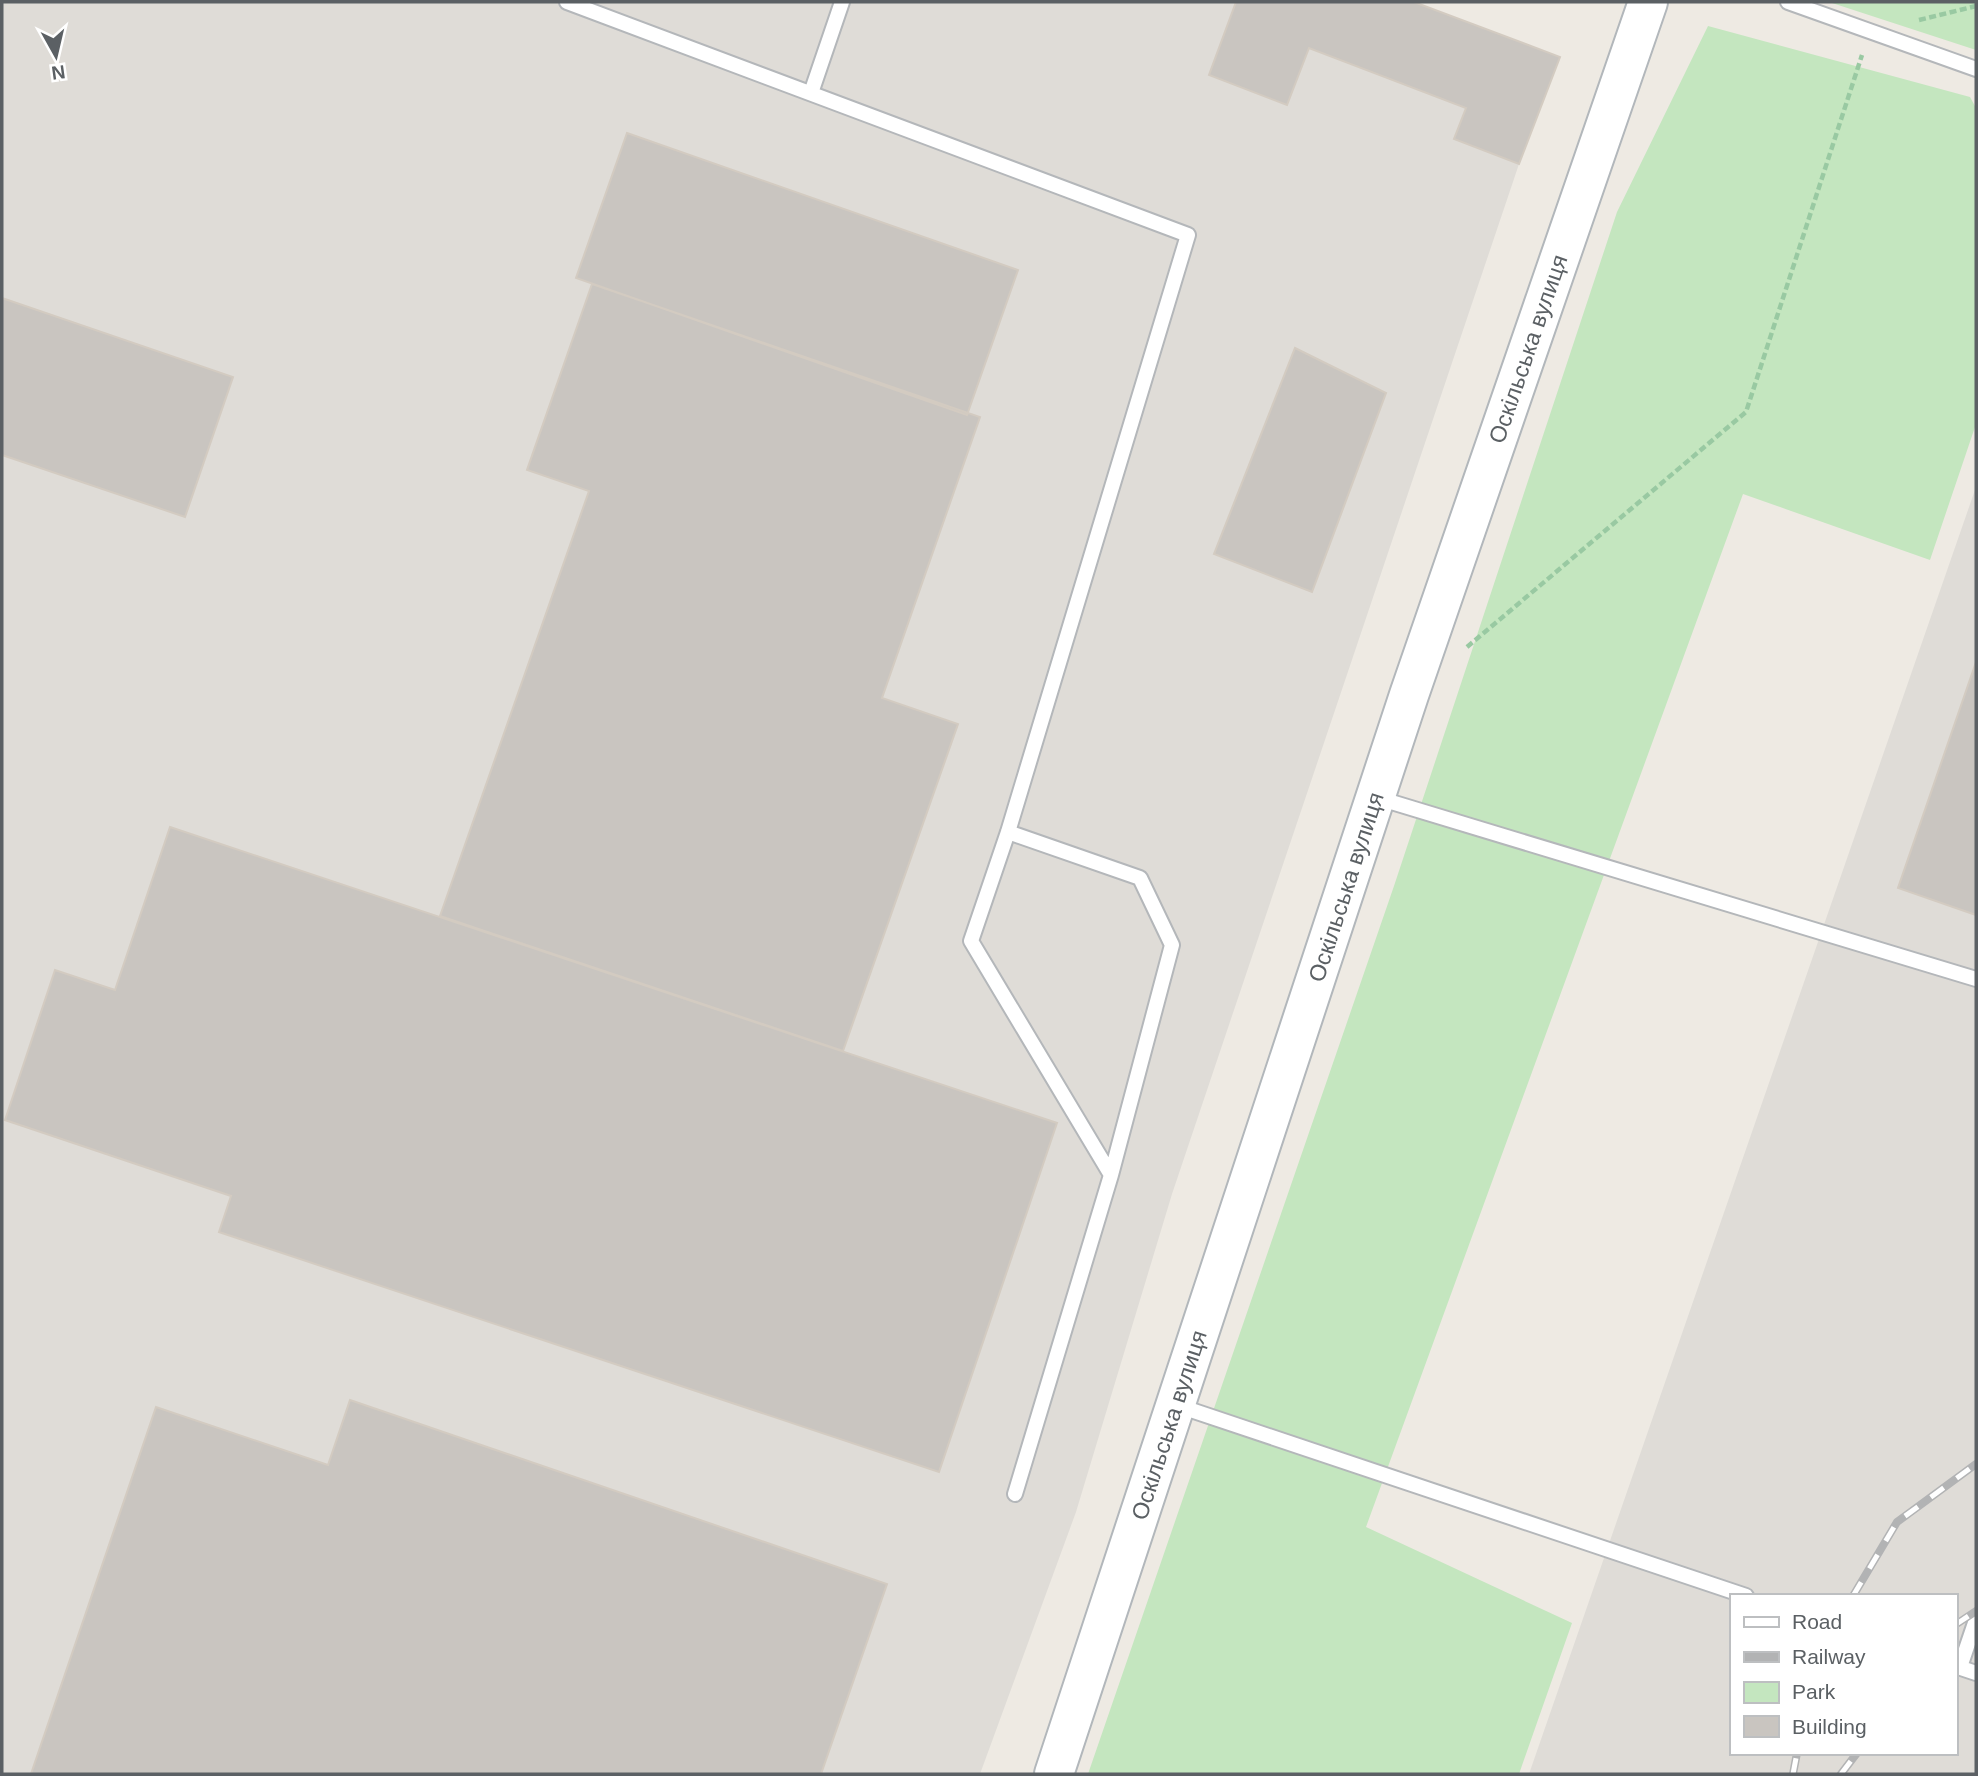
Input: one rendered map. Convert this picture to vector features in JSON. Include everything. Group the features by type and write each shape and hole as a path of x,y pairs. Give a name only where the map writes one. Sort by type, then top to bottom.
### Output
{"main road":[{"name":"Оскільська вулиця","path":"1054,1774 1376,798 1647,2"}],"lane":[{"path":"567,2 1188,235 1008,832 971,941 1111,1175"},
{"path":"811,93 842,2"},
{"path":"1788,2 1976,69"},
{"path":"1376,798 1976,979"},
{"path":"1008,832 1140,878 1172,945 1111,1175 1015,1493"},
{"path":"1175,1405 1740,1594"},
{"path":"1976,1619 1957,1667 1976,1673"}],"path":[{"path":"1462,651 1746,412 1870,31"}],"shaded area":[{"path":"2,2 1405,2 1557,64 1519,164 1172,1194 1076,1512 980,1774 2,1774"},
{"path":"1976,487 1976,1774 1529,1774"}],"green space":[{"path":"1829,2 1976,2 1976,50"},
{"path":"1708,26 1970,97 1976,108 1976,424 1930,560 1743,494 1366,1527 1572,1623 1519,1774 1088,1774 1394,886 1617,212"}],"building":[{"path":"1236,2 1414,2 1560,57 1519,164 1454,139 1466,108 1309,48 1287,105 1209,75"},
{"path":"627,133 1018,270 967,415 576,278"},
{"path":"592,284 980,417 882,698 958,724 843,1051 440,916 589,491 527,470"},
{"path":"2,298 233,377 185,517 2,455"},
{"path":"1295,348 1386,393 1312,592 1214,554"},
{"path":"1976,662 1976,915 1898,888"},
{"path":"170,827 1057,1123 939,1472 219,1232 231,1196 5,1120 55,970 115,990"},
{"path":"350,1400 887,1584 821,1774 31,1774 156,1407 328,1465"}],"railway":[{"path":"1854,1594 1897,1522 1976,1464"},
{"path":"1957,1624 1976,1611"},
{"path":"1793,1774 1797,1755"},
{"path":"1841,1774 1855,1755"}]}
